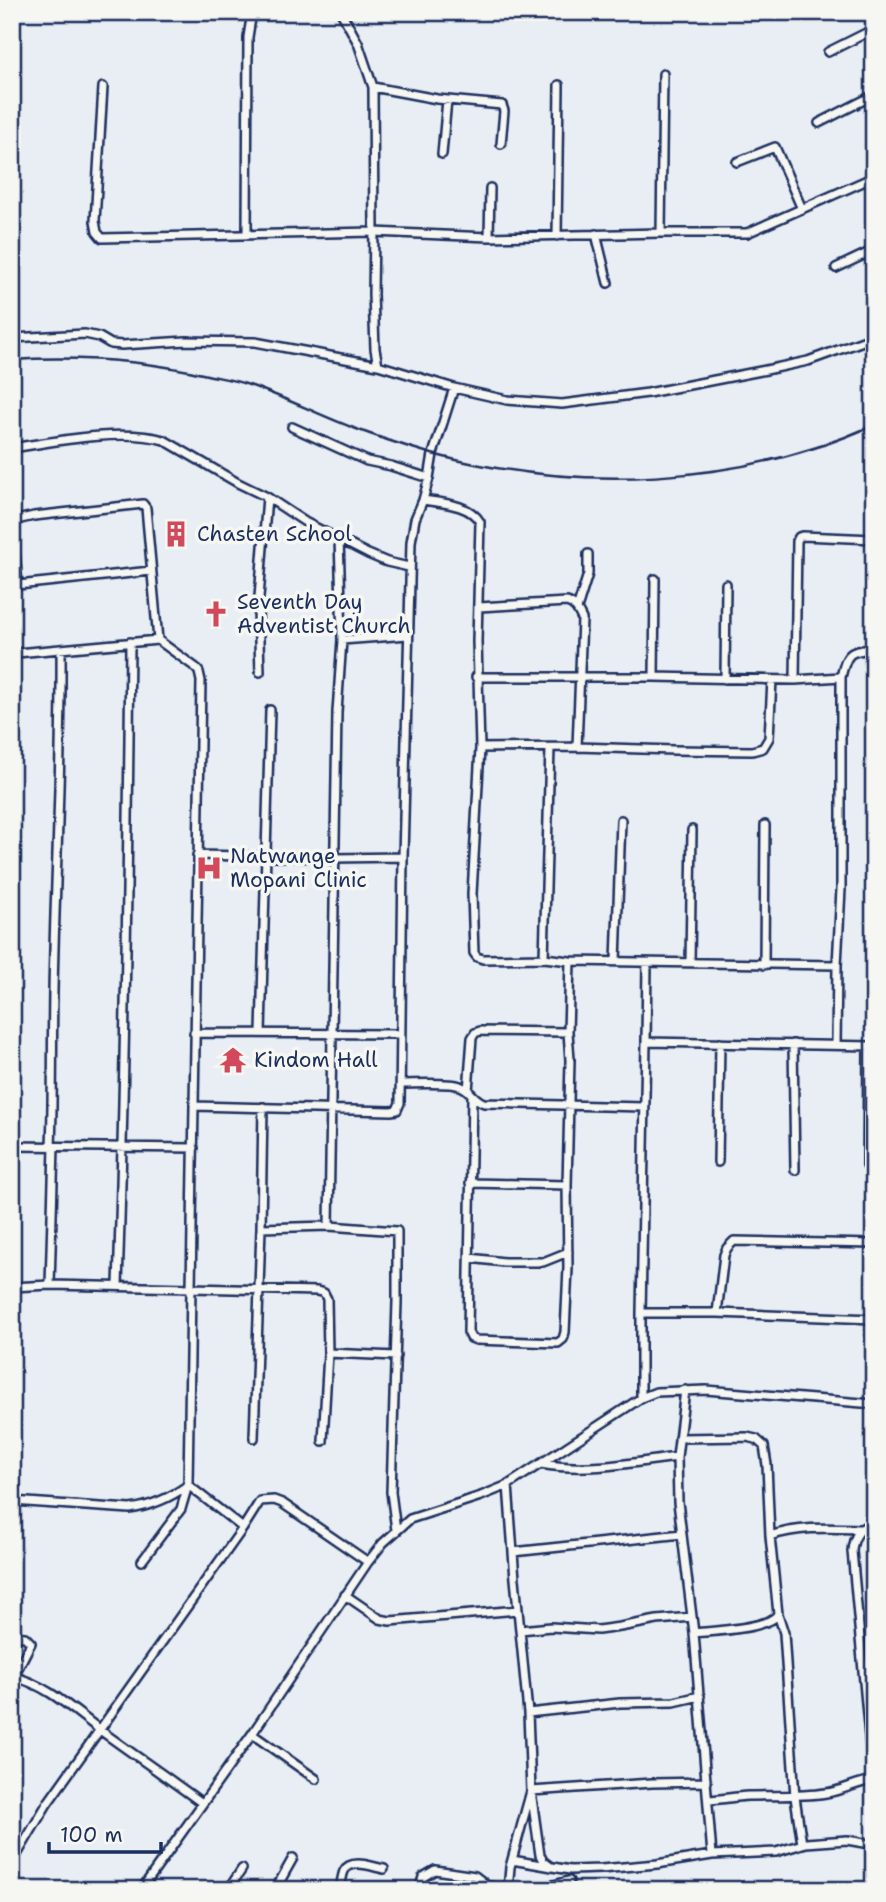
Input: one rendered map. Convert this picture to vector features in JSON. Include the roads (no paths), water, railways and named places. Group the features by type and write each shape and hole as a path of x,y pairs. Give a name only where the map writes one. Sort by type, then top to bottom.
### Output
{"street":[{"path":"247,234 248,37 252,12"},
{"path":"341,12 358,43 373,87 373,294 378,365"},
{"path":"828,52 874,29"},
{"path":"662,233 663,74"},
{"path":"557,236 559,85"},
{"path":"103,87 96,221 97,232 102,238 374,232 489,237 747,233 874,177"},
{"path":"373,87 447,100 502,105 504,111 501,144"},
{"path":"819,123 874,95"},
{"path":"442,154 447,100"},
{"path":"737,162 775,147 802,209"},
{"path":"489,237 490,188"},
{"path":"596,234 608,283"},
{"path":"835,268 874,250"},
{"path":"12,338 85,334 99,337 111,344 122,345 186,341 255,342 378,365 454,388 507,400 562,404 648,393 808,361 874,337"},
{"path":"194,1107 391,1111 397,1110 400,1103 409,567 415,519 423,500 433,454 454,388"},
{"path":"292,427 367,461 429,478"},
{"path":"12,448 100,437 147,436 164,440 238,484 267,497 305,522 368,554 409,567"},
{"path":"260,672 258,610 267,497"},
{"path":"423,500 466,509 481,522 477,677 480,748 473,857 474,953 477,957 647,963 837,965"},
{"path":"151,571 15,586 12,521 143,503 146,508 158,640"},
{"path":"794,680 799,537 874,539"},
{"path":"329,1226 337,712 342,640 339,538"},
{"path":"577,608 588,575 588,554"},
{"path":"654,579 654,677"},
{"path":"724,678 726,584"},
{"path":"479,607 567,602 577,608 582,619 576,747"},
{"path":"342,640 408,635"},
{"path":"12,655 158,640 195,667 201,681 188,1485 181,1509 142,1561"},
{"path":"118,1286 130,642"},
{"path":"50,1285 52,994 61,649"},
{"path":"836,1045 841,889 841,677 846,656 853,651 874,649"},
{"path":"477,677 772,680 841,677"},
{"path":"480,748 752,751 763,747 769,738 772,680"},
{"path":"261,1033 270,710"},
{"path":"544,958 550,748"},
{"path":"616,961 621,820"},
{"path":"764,965 765,825"},
{"path":"690,963 692,830"},
{"path":"197,855 403,857"},
{"path":"568,1032 480,1031 472,1038 468,1332 471,1338 476,1340 558,1343 565,1332 570,961"},
{"path":"641,1398 640,1313 647,963"},
{"path":"194,1033 400,1034"},
{"path":"646,1042 871,1046 867,1166"},
{"path":"718,1162 720,1043"},
{"path":"793,1044 795,1170"},
{"path":"401,1084 459,1085 477,1101 484,1103 645,1107"},
{"path":"254,1438 263,1107"},
{"path":"12,1146 194,1149"},
{"path":"470,1183 567,1185"},
{"path":"261,1228 329,1226 397,1231 391,1492 396,1530"},
{"path":"717,1314 724,1255 734,1241 874,1244"},
{"path":"470,1258 514,1263 543,1262 568,1252"},
{"path":"12,1287 118,1286 324,1293 327,1299 328,1353 323,1441"},
{"path":"640,1313 874,1319"},
{"path":"328,1353 396,1356"},
{"path":"685,1390 677,1457 678,1502 694,1633 712,1855"},
{"path":"141,1890 368,1562 396,1530 410,1519 508,1485 641,1398 656,1392 706,1390 874,1404"},
{"path":"679,1438 747,1437 756,1439 764,1446 770,1536 778,1614 784,1633 795,1797 802,1844"},
{"path":"540,1464 556,1467 607,1466 677,1457"},
{"path":"12,1501 130,1509 158,1503 188,1485"},
{"path":"188,1485 243,1528"},
{"path":"508,1485 531,1791 540,1855 551,1867"},
{"path":"12,1863 47,1804 260,1502 274,1500 282,1503 368,1562"},
{"path":"709,1800 746,1796 795,1797 838,1791 873,1780 852,1560 853,1540 864,1525 874,1522"},
{"path":"770,1536 812,1527 860,1529"},
{"path":"513,1552 682,1534"},
{"path":"345,1595 380,1619 390,1622 518,1610"},
{"path":"694,1633 752,1626 775,1619 778,1614"},
{"path":"520,1630 551,1627 598,1630 692,1617"},
{"path":"12,1636 25,1637 31,1643 13,1676 48,1690 202,1803"},
{"path":"527,1713 620,1703 674,1702 700,1696"},
{"path":"251,1734 316,1779"},
{"path":"531,1791 707,1782"},
{"path":"419,1890 423,1877 435,1870 475,1876 488,1886 508,1890 512,1860 531,1791"},
{"path":"512,1860 570,1870 657,1864 712,1855 776,1852 802,1844 848,1840 864,1843"},
{"path":"275,1890 292,1858"},
{"path":"340,1890 344,1871 349,1865 384,1869"},
{"path":"228,1890 242,1869"},
{"path":"568,1890 570,1870"},
{"path":"534,1890 569,1881"}],"railway":[{"path":"12,360 110,360 228,379 262,390 361,431 422,451 487,466 542,474 599,478 656,477 713,471 768,461 822,445 874,425"}],"place":[{"name":"Chasten School","path":"176,534"},
{"name":"Seventh Day Adventist Church","path":"216,614"},
{"name":"Natwange Mopani Clinic","path":"209,868"},
{"name":"Kindom Hall","path":"233,1060"}]}
